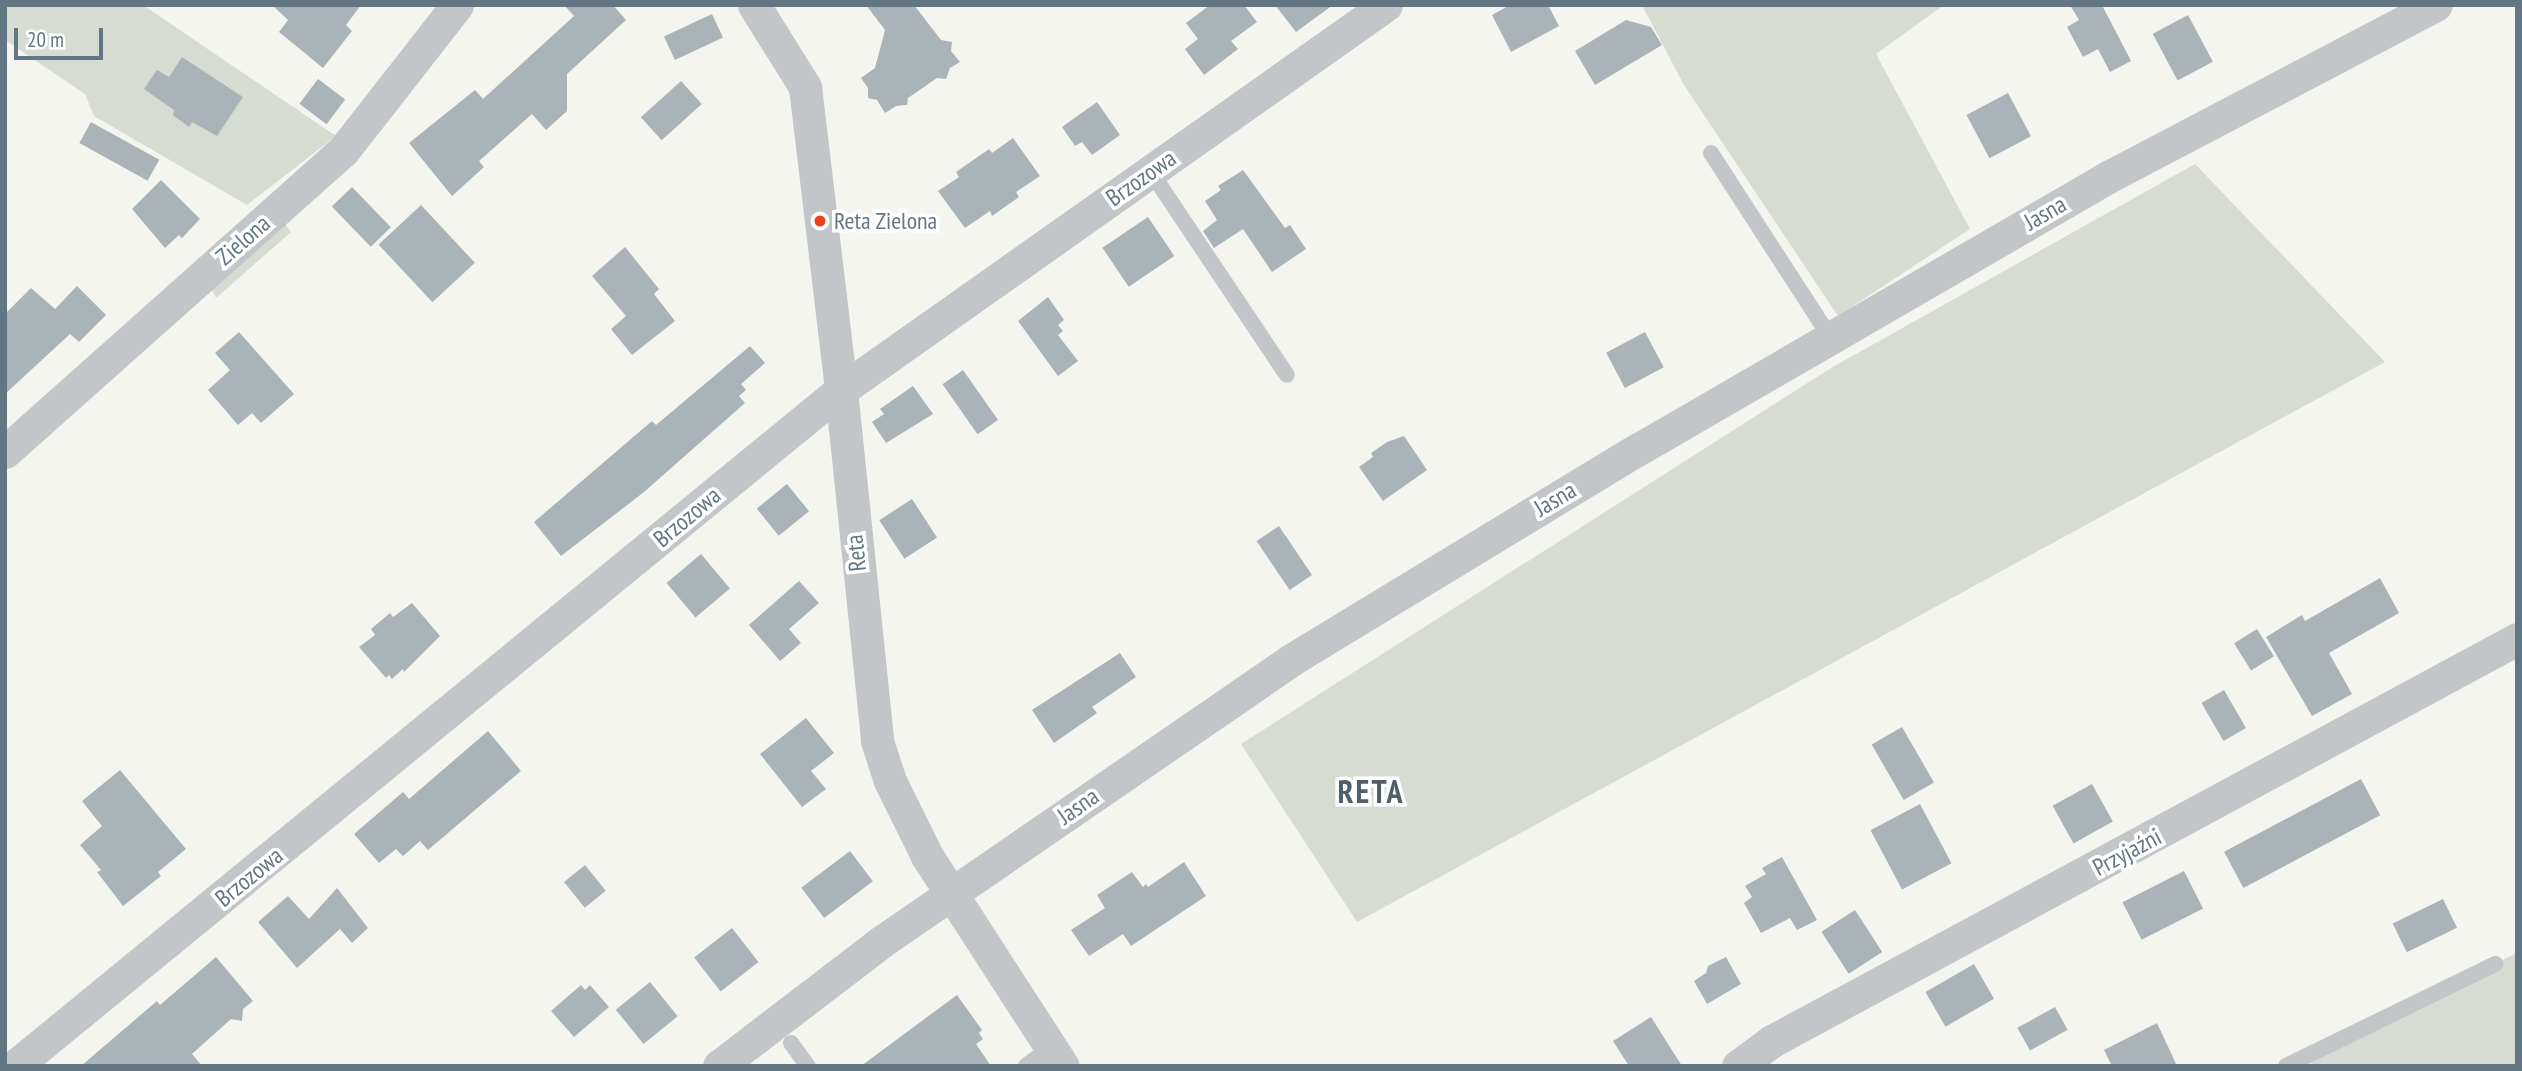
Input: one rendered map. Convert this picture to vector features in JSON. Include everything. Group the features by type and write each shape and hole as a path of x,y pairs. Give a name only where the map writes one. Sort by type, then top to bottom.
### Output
{"street":[{"name":"Zielona","path":"5,452 343,151 457,5"},
{"name":"Reta","path":"754,5 805,87 841,390 877,741 890,781 910,825 951,893 975,926 1046,1060"},
{"name":"Brzozowa","path":"15,1066 841,390 1386,5"},
{"name":"Jasna","path":"719,1066 881,942 1290,660 1637,450 2110,176 2436,5"},
{"name":"Przyjaźni","path":"1738,1066 1772,1041 2517,639"}],"lane":[{"path":"1712,153 1830,337"},
{"path":"1151,172 1287,375"},
{"path":"2286,1066 2495,964"},
{"path":"791,1042 808,1066"}],"shaded area":[{"path":"5,5 143,5 336,136 247,205 94,116 85,94 5,40"},
{"path":"1642,5 1944,5 1876,54 1970,229 1838,316 1684,85"},
{"path":"2195,164 2385,362 1357,922 1241,744 1831,368"},
{"path":"285,224 291,232 216,298 210,286"},
{"path":"2517,953 2517,1066 2309,1066 2311,1064 2307,1055"}],"building":[{"path":"272,5 361,5 346,25 352,31 323,68 279,32 288,20"},
{"path":"564,5 613,5 626,20 567,74 567,111 546,130 532,114 479,161 484,167 452,196 409,143 475,90 483,99 574,16"},
{"path":"866,5 914,5 941,40 952,42 951,51 960,62 950,68 946,79 937,78 908,98 907,105 896,106 885,113 877,100 868,98 868,88 861,78 875,68 885,30"},
{"path":"1210,5 1244,5 1257,22 1231,41 1238,49 1204,75 1185,49 1198,39 1186,23"},
{"path":"1275,5 1333,5 1296,32"},
{"path":"1510,5 1548,5 1559,26 1511,52 1492,15"},
{"path":"2070,5 2102,5 2131,61 2110,72 2098,49 2083,57 2067,27 2079,20"},
{"path":"712,14 723,38 675,60 664,36"},
{"path":"2188,15 2213,62 2178,81 2153,34"},
{"path":"1626,20 1651,27 1662,45 1595,85 1575,51"},
{"path":"182,57 243,97 217,136 192,122 189,127 173,115 174,110 144,89 157,70 169,77"},
{"path":"318,79 345,99 326,124 299,104"},
{"path":"681,81 702,104 662,140 641,117"},
{"path":"2008,93 2031,136 1990,158 1967,115"},
{"path":"1097,102 1120,135 1092,155 1082,142 1075,146 1062,127"},
{"path":"91,122 159,160 148,181 79,143"},
{"path":"1013,138 1040,176 1016,192 1019,197 992,216 990,211 965,228 938,191 959,177 956,172 989,149 992,153"},
{"path":"1243,170 1285,228 1290,225 1306,249 1272,272 1243,229 1214,248 1203,231 1217,220 1205,201 1221,190 1218,186"},
{"path":"161,180 200,219 182,238 179,235 165,248 132,209"},
{"path":"352,187 391,227 371,247 332,206"},
{"path":"421,205 475,263 432,302 379,245"},
{"path":"1148,217 1174,256 1129,287 1102,248"},
{"path":"625,247 659,289 654,294 675,321 632,355 611,329 626,316 592,276"},
{"path":"77,286 106,315 79,342 70,334 5,394 5,314 31,288 55,309"},
{"path":"1048,297 1064,320 1058,325 1063,331 1058,335 1078,361 1058,376 1018,321"},
{"path":"239,332 294,394 261,423 252,413 238,425 208,390 230,370 215,353"},
{"path":"1645,332 1664,367 1625,388 1606,353"},
{"path":"750,346 765,363 741,384 746,390 739,396 745,403 644,492 561,556 534,522 652,421 656,425"},
{"path":"963,370 998,420 978,434 943,384"},
{"path":"913,386 933,414 886,443 872,422 884,414 880,409"},
{"path":"1404,436 1427,470 1383,501 1359,467 1373,457 1371,453 1387,442"},
{"path":"787,484 809,511 779,536 757,509"},
{"path":"912,499 937,538 904,559 879,520"},
{"path":"1279,526 1312,575 1290,590 1257,541"},
{"path":"701,554 730,588 695,617 667,583"},
{"path":"2380,578 2399,613 2329,653 2352,694 2312,716 2266,637 2302,615 2305,621"},
{"path":"799,581 819,603 789,629 801,643 780,661 749,625"},
{"path":"412,603 440,636 404,672 403,669 392,679 389,675 386,678 359,647 375,635 371,629 390,613 393,617"},
{"path":"2257,629 2274,656 2251,670 2234,643"},
{"path":"1120,653 1136,677 1092,707 1097,713 1054,743 1032,710"},
{"path":"2224,690 2246,728 2223,741 2201,703"},
{"path":"806,718 834,753 811,771 826,789 802,807 760,754"},
{"path":"1902,727 1934,782 1904,800 1872,744"},
{"path":"488,731 521,771 428,850 420,841 403,856 396,849 379,863 354,834 403,792 409,799"},
{"path":"120,770 186,849 158,872 161,876 123,906 97,872 101,870 80,845 102,826 82,801"},
{"path":"2361,779 2380,815 2243,888 2224,852"},
{"path":"2092,784 2113,822 2073,843 2053,806"},
{"path":"1920,804 1951,863 1902,889 1871,830"},
{"path":"850,851 873,881 824,918 801,888"},
{"path":"1782,857 1817,920 1797,930 1790,918 1761,933 1744,903 1752,897 1745,886 1766,874 1762,868"},
{"path":"1184,862 1206,896 1131,946 1123,934 1089,956 1071,930 1105,908 1097,895 1132,872 1143,887 1146,884 1148,887"},
{"path":"585,865 606,891 585,908 564,882"},
{"path":"2184,871 2203,908 2142,940 2123,902"},
{"path":"337,888 368,928 352,943 340,929 297,968 258,922 288,896 309,919"},
{"path":"2443,899 2457,928 2407,952 2393,924"},
{"path":"1855,910 1882,952 1849,974 1821,932"},
{"path":"732,928 758,962 721,991 694,958"},
{"path":"216,957 253,1001 243,1009 242,1021 231,1019 192,1054 202,1066 81,1066 157,1001 160,1005"},
{"path":"1726,957 1741,984 1707,1004 1694,981 1706,973 1708,966"},
{"path":"1974,964 1994,999 1946,1027 1926,992"},
{"path":"650,982 678,1016 643,1044 616,1010"},
{"path":"581,985 585,990 590,985 609,1007 574,1037 551,1011"},
{"path":"957,995 982,1030 979,1033 983,1039 976,1044 991,1066 861,1066"},
{"path":"2055,1007 2068,1030 2030,1051 2017,1028"},
{"path":"1651,1017 1682,1066 1629,1066 1613,1041"},
{"path":"2157,1023 2177,1066 2112,1066 2104,1050"}],"place":[{"name":"Reta Zielona","path":"820,221"}],"district":[{"name":"RETA","path":"1371,791"}]}
